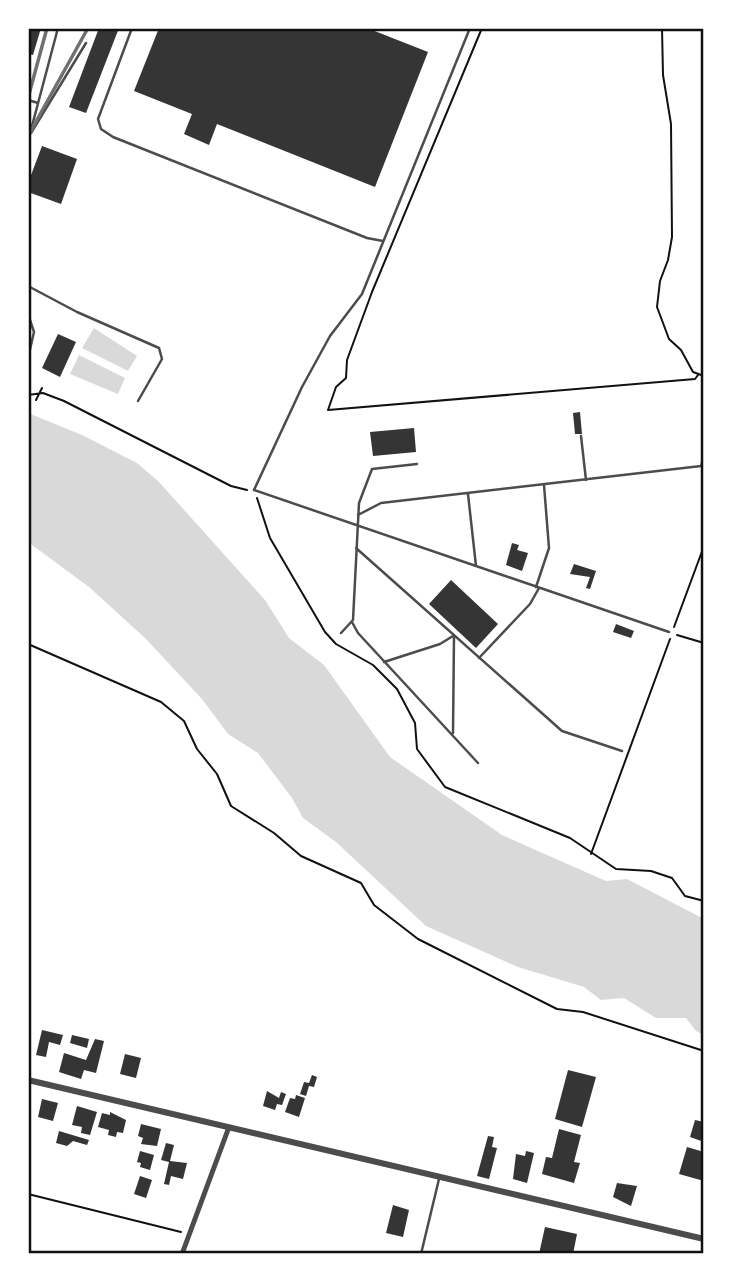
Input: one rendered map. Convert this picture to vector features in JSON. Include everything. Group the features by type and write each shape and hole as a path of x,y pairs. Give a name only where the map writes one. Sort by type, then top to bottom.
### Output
{"street":[{"path":"28,1080 704,1239"},
{"path":"182,1254 229,1126"}],"lane":[{"path":"28,141 58,28"},
{"path":"132,28 98,119 102,129 113,137 367,238 383,241"},
{"path":"470,28 362,294 330,336 254,490 671,633"},
{"path":"29,136 86,43"},
{"path":"28,100 38,103"},
{"path":"28,286 77,312 159,348 162,359 138,401"},
{"path":"28,314 34,332 28,358"},
{"path":"581,436 586,480"},
{"path":"358,515 381,503 701,467 704,457"},
{"path":"417,464 372,468 358,515 352,622 384,662 478,763"},
{"path":"479,658 530,604 537,587 549,548 544,485"},
{"path":"468,494 475,566"},
{"path":"356,548 562,732 622,751"},
{"path":"341,633 352,622"},
{"path":"384,662 440,644 454,635"},
{"path":"453,736 454,635"},
{"path":"421,1254 440,1176"}],"path":[{"path":"482,28 372,292 347,360 346,378 336,387 328,410 695,379 698,375"},
{"path":"662,28 663,75 671,124 672,237 668,260 660,281 657,307 669,339 681,350 698,375 704,376"},
{"path":"36,400 42,388"},
{"path":"28,395 39,393 64,401 231,486 254,490"},
{"path":"591,855 704,546"},
{"path":"671,633 704,643"},
{"path":"28,644 161,702 184,721 197,748 217,774 231,806 274,833 301,856 361,883 374,905 418,939 558,1009 583,1012 704,1051"},
{"path":"28,1194 189,1234"}],"shaded area":[{"path":"94,328 137,356 128,371 82,348"},
{"path":"79,355 125,378 118,394 70,374"},
{"path":"28,413 82,435 137,463 159,482 265,600 289,638 324,665 390,757 502,835 606,881 627,879 704,919 704,1035 696,1031 686,1018 656,1018 624,998 601,1000 584,987 518,967 426,926 336,842 303,818 292,798 258,753 228,734 202,699 145,638 89,587 28,542"}],"building":[{"path":"28,28 41,28 33,55 28,54"},
{"path":"99,28 119,28 86,113 69,107"},
{"path":"159,28 367,28 428,52 375,187 217,124 209,145 184,134 192,114 134,91"},
{"path":"42,146 77,159 61,204 28,192 28,183"},
{"path":"58,334 76,342 60,377 42,368"},
{"path":"580,412 582,434 575,434 573,413"},
{"path":"414,428 416,452 373,456 370,432"},
{"path":"512,543 519,545 517,550 528,553 522,571 506,565"},
{"path":"574,564 596,571 590,589 586,588 590,577 570,574"},
{"path":"451,580 498,624 476,648 429,604"},
{"path":"616,624 634,631 631,638 613,632"},
{"path":"42,1030 63,1035 60,1045 49,1042 46,1057 36,1055"},
{"path":"72,1035 89,1039 87,1048 70,1043"},
{"path":"95,1039 104,1041 96,1073 84,1070 81,1079 59,1072 64,1053 86,1060"},
{"path":"125,1054 141,1058 136,1078 120,1074"},
{"path":"568,1070 596,1077 582,1127 555,1119"},
{"path":"312,1075 317,1077 314,1087 309,1086 306,1096 300,1094 304,1082 309,1083"},
{"path":"267,1091 279,1098 281,1092 286,1094 282,1105 277,1104 275,1110 263,1106"},
{"path":"296,1095 305,1098 299,1117 285,1112 290,1098 295,1099"},
{"path":"42,1099 58,1103 53,1121 38,1117"},
{"path":"77,1106 97,1112 90,1135 81,1133 82,1127 72,1125"},
{"path":"110,1112 126,1120 123,1133 117,1132 116,1137 108,1135 109,1130 98,1127 102,1113 110,1115"},
{"path":"695,1120 704,1122 704,1142 690,1137"},
{"path":"141,1124 161,1129 157,1146 141,1144 143,1138 138,1136"},
{"path":"559,1129 581,1135 574,1162 580,1163 574,1183 542,1174 546,1157 552,1158"},
{"path":"59,1131 89,1140 87,1145 73,1141 67,1146 56,1143"},
{"path":"488,1136 494,1137 492,1147 497,1148 489,1179 477,1176"},
{"path":"166,1143 174,1145 170,1161 187,1163 183,1179 171,1176 169,1185 164,1184 169,1162 161,1160"},
{"path":"687,1147 704,1152 704,1181 679,1174"},
{"path":"140,1151 154,1155 150,1170 140,1167 141,1163 137,1162"},
{"path":"526,1151 534,1153 527,1183 513,1179 516,1154 525,1156"},
{"path":"140,1176 152,1180 146,1198 134,1194"},
{"path":"617,1183 637,1186 631,1206 613,1197"},
{"path":"393,1205 409,1210 403,1237 386,1233"},
{"path":"545,1227 577,1234 573,1254 539,1254"}],"railway":[{"path":"28,98 47,28"},
{"path":"28,136 88,28"}]}
